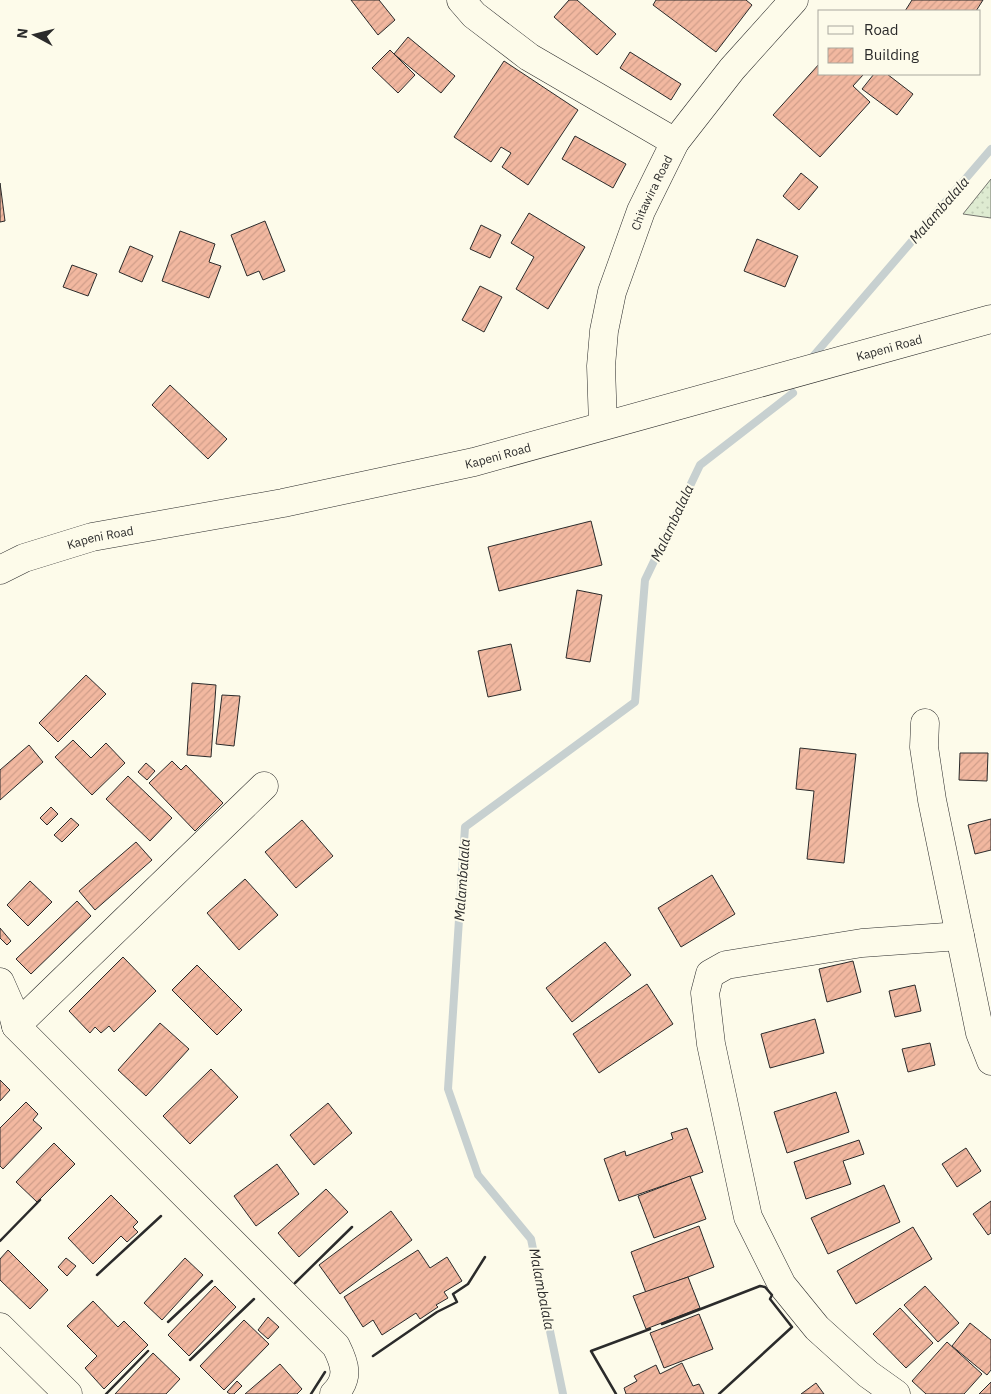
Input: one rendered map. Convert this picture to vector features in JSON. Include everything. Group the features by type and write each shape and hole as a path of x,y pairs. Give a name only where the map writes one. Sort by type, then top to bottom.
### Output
{"street":[{"path":"461,0 474,14 529,57 675,142"},
{"name":"Chitawira Road","path":"603,425 601,366 604,331 612,292 641,210 675,142 732,69 794,0"},
{"name":"Kapeni Road","path":"0,570 24,558 92,537 283,503 465,464 991,319"},
{"path":"925,723 924,747 932,800 980,1033 991,1061"},
{"path":"16,1026 264,786"},
{"path":"896,1394 868,1374 817,1328 782,1285 748,1217 711,1044 704,993 710,974 726,965 862,943 960,936"},
{"path":"1,989 11,1007 16,1026 336,1346 345,1364 342,1386 334,1394"},
{"path":"0,1327 68,1394"}],"green space":[{"path":"991,179 991,218 963,214"}],"building":[{"path":"351,0 379,0 395,20 378,35"},
{"path":"569,0 577,0 616,34 597,55 554,17"},
{"path":"656,0 746,0 752,5 716,52 653,5"},
{"path":"912,0 983,0 977,10 906,10"},
{"path":"408,37 455,76 441,93 394,54"},
{"path":"390,50 415,75 398,93 372,68"},
{"path":"630,52 681,84 671,100 620,68"},
{"path":"504,61 578,110 528,185 502,167 511,153 501,147 491,162 454,137"},
{"path":"818,65 818,75 863,75 853,86 870,102 820,157 773,115"},
{"path":"873,75 888,75 913,94 897,115 862,89"},
{"path":"575,136 626,164 613,188 562,159"},
{"path":"801,173 818,187 799,210 783,196"},
{"path":"0,183 5,221 0,222"},
{"path":"529,213 585,247 548,309 516,289 534,257 511,243"},
{"path":"265,221 285,271 263,280 259,271 247,276 231,235"},
{"path":"481,225 501,235 490,258 470,249"},
{"path":"180,231 215,244 209,262 221,266 209,298 162,281"},
{"path":"757,239 798,256 785,287 744,271"},
{"path":"130,246 153,256 142,282 119,272"},
{"path":"72,265 97,274 88,296 63,287"},
{"path":"480,286 502,297 484,332 462,320"},
{"path":"170,385 227,439 208,459 152,405"},
{"path":"591,521 602,565 499,591 488,547"},
{"path":"577,590 602,595 590,662 566,658"},
{"path":"511,644 521,690 488,697 478,651"},
{"path":"86,675 106,694 58,742 39,723"},
{"path":"192,683 216,685 211,757 187,755"},
{"path":"222,695 240,696 234,746 216,744"},
{"path":"73,740 91,758 106,743 125,763 92,795 55,757"},
{"path":"29,745 43,762 0,800 0,770"},
{"path":"800,748 856,754 844,863 807,859 814,791 796,789"},
{"path":"960,753 988,753 987,781 959,780"},
{"path":"172,761 181,770 186,765 223,803 195,831 149,783"},
{"path":"146,763 155,771 147,780 138,772"},
{"path":"128,776 172,818 150,841 106,799"},
{"path":"51,807 58,814 47,825 40,818"},
{"path":"71,818 79,825 62,842 54,835"},
{"path":"991,819 991,850 975,854 968,825"},
{"path":"302,820 333,856 296,888 265,852"},
{"path":"136,842 152,860 95,910 79,891"},
{"path":"712,875 735,914 681,947 658,908"},
{"path":"245,879 278,915 239,950 207,913"},
{"path":"30,881 52,902 28,926 7,905"},
{"path":"77,901 91,916 31,974 16,959"},
{"path":"0,928 11,941 7,945 0,938"},
{"path":"605,942 631,975 572,1022 546,988"},
{"path":"123,957 156,991 114,1032 109,1026 101,1033 95,1027 90,1033 69,1011"},
{"path":"853,961 861,992 827,1002 819,969"},
{"path":"197,965 242,1010 217,1035 172,990"},
{"path":"647,984 673,1024 599,1073 573,1034"},
{"path":"915,985 921,1011 895,1017 889,991"},
{"path":"815,1019 824,1053 770,1068 761,1034"},
{"path":"160,1023 189,1049 146,1096 118,1070"},
{"path":"930,1043 935,1065 908,1072 902,1049"},
{"path":"211,1069 238,1097 190,1144 163,1116"},
{"path":"0,1080 10,1090 0,1101"},
{"path":"836,1092 849,1132 787,1153 774,1112"},
{"path":"26,1102 38,1114 33,1120 42,1128 3,1169 0,1166 0,1128"},
{"path":"328,1103 352,1133 314,1165 290,1135"},
{"path":"687,1128 703,1172 619,1201 604,1159 625,1151 626,1156 673,1139 671,1133"},
{"path":"859,1140 864,1154 843,1161 851,1184 806,1199 794,1162"},
{"path":"54,1143 75,1164 37,1202 16,1182"},
{"path":"966,1148 981,1171 957,1187 942,1164"},
{"path":"277,1164 299,1194 256,1226 234,1196"},
{"path":"690,1176 706,1219 654,1238 638,1196"},
{"path":"884,1185 900,1222 828,1254 811,1218"},
{"path":"326,1189 348,1212 299,1257 278,1233"},
{"path":"111,1195 138,1222 133,1227 138,1232 127,1242 121,1236 93,1264 68,1238"},
{"path":"991,1201 991,1233 988,1235 973,1214"},
{"path":"391,1211 412,1240 340,1294 319,1265"},
{"path":"699,1226 714,1267 646,1293 631,1252"},
{"path":"913,1227 932,1259 856,1304 837,1271"},
{"path":"8,1250 48,1290 30,1309 0,1280 0,1259"},
{"path":"418,1250 430,1268 447,1257 462,1281 444,1292 448,1298 436,1305 438,1307 420,1319 416,1313 382,1335 373,1320 363,1327 344,1297"},
{"path":"66,1258 76,1266 67,1276 58,1267"},
{"path":"185,1258 203,1275 162,1320 144,1303"},
{"path":"688,1277 700,1308 646,1329 633,1296"},
{"path":"215,1286 236,1307 189,1356 168,1335"},
{"path":"925,1286 959,1323 938,1342 904,1305"},
{"path":"93,1301 118,1327 124,1321 148,1345 104,1389 85,1368 97,1356 67,1326"},
{"path":"900,1308 933,1343 906,1368 873,1334"},
{"path":"699,1314 713,1349 664,1368 650,1333"},
{"path":"268,1317 279,1327 268,1339 258,1330"},
{"path":"244,1320 269,1344 224,1390 200,1366"},
{"path":"970,1323 991,1340 991,1370 987,1375 952,1346"},
{"path":"947,1342 982,1374 964,1394 926,1394 912,1381"},
{"path":"153,1353 180,1379 166,1394 115,1394"},
{"path":"682,1363 693,1386 699,1384 704,1394 626,1394 624,1388 637,1381 634,1376 656,1365 660,1374"},
{"path":"280,1364 302,1389 297,1394 245,1394"},
{"path":"237,1381 242,1386 234,1394 227,1392"},
{"path":"991,1382 991,1394 979,1394"},
{"path":"816,1383 824,1394 801,1394"}],"waterway":[{"name":"Malambalala","path":"809,361 991,149"},
{"name":"Malambalala","path":"563,1394 531,1239 478,1175 448,1089 465,827 635,702 645,580 700,465 793,393"}],"wall":[{"path":"0,1241 40,1200"},
{"path":"97,1275 161,1216"},
{"path":"295,1283 352,1227"},
{"path":"373,1356 437,1312 457,1302 453,1294 468,1284 485,1257"},
{"path":"168,1322 212,1281"},
{"path":"662,1324 760,1286 765,1287 772,1295 770,1299 792,1327 719,1394"},
{"path":"190,1360 254,1299"},
{"path":"616,1394 591,1351 650,1329"},
{"path":"106,1394 148,1351"},
{"path":"311,1394 325,1372"}]}
